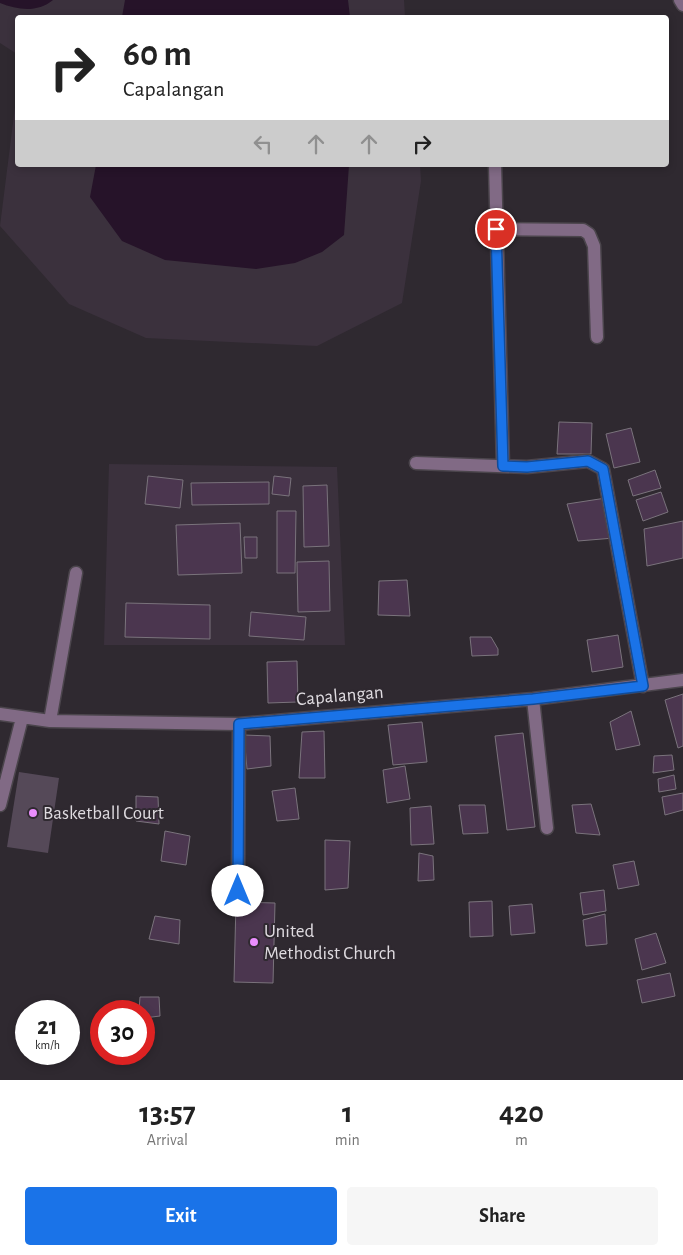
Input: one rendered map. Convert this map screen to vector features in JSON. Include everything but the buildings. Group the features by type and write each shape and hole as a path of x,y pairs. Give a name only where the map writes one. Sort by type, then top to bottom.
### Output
{"street":[{"path":"680,0 683,5"},
{"path":"495,167 503,466"},
{"path":"496,229 583,230 589,234 594,246 597,337"},
{"path":"416,463 527,467 588,461 603,469 643,686"},
{"path":"50,721 76,573"},
{"name":"Capalangan","path":"0,714 50,721 239,724 533,699 683,680"},
{"path":"533,699 547,828"},
{"path":"0,805 22,718"},
{"path":"238,891 239,724"}],"shaded area":[{"path":"0,0 404,0 405,15 15,15 15,53 0,43"},
{"path":"0,0 53,0 34,9 20,9 0,3"},
{"path":"125,0 348,0 350,15 122,15"},
{"path":"15,107 15,167 420,167 421,181 402,303 317,346 146,338 69,304 0,226"},
{"path":"96,167 349,167 344,235 322,252 295,263 256,269 165,260 122,241 90,197"},
{"path":"109,464 337,467 345,645 104,645"},
{"name":"Basketball Court","path":"19,772 59,778 48,853 7,847"}],"place":[{"name":"Basketball Court","path":"33,813"},
{"name":"United Methodist Church","path":"254,942"}],"route":[{"path":"238,891 239,724 533,699 643,686 603,469 588,461 552,463 527,467 503,466 496,229"}]}
